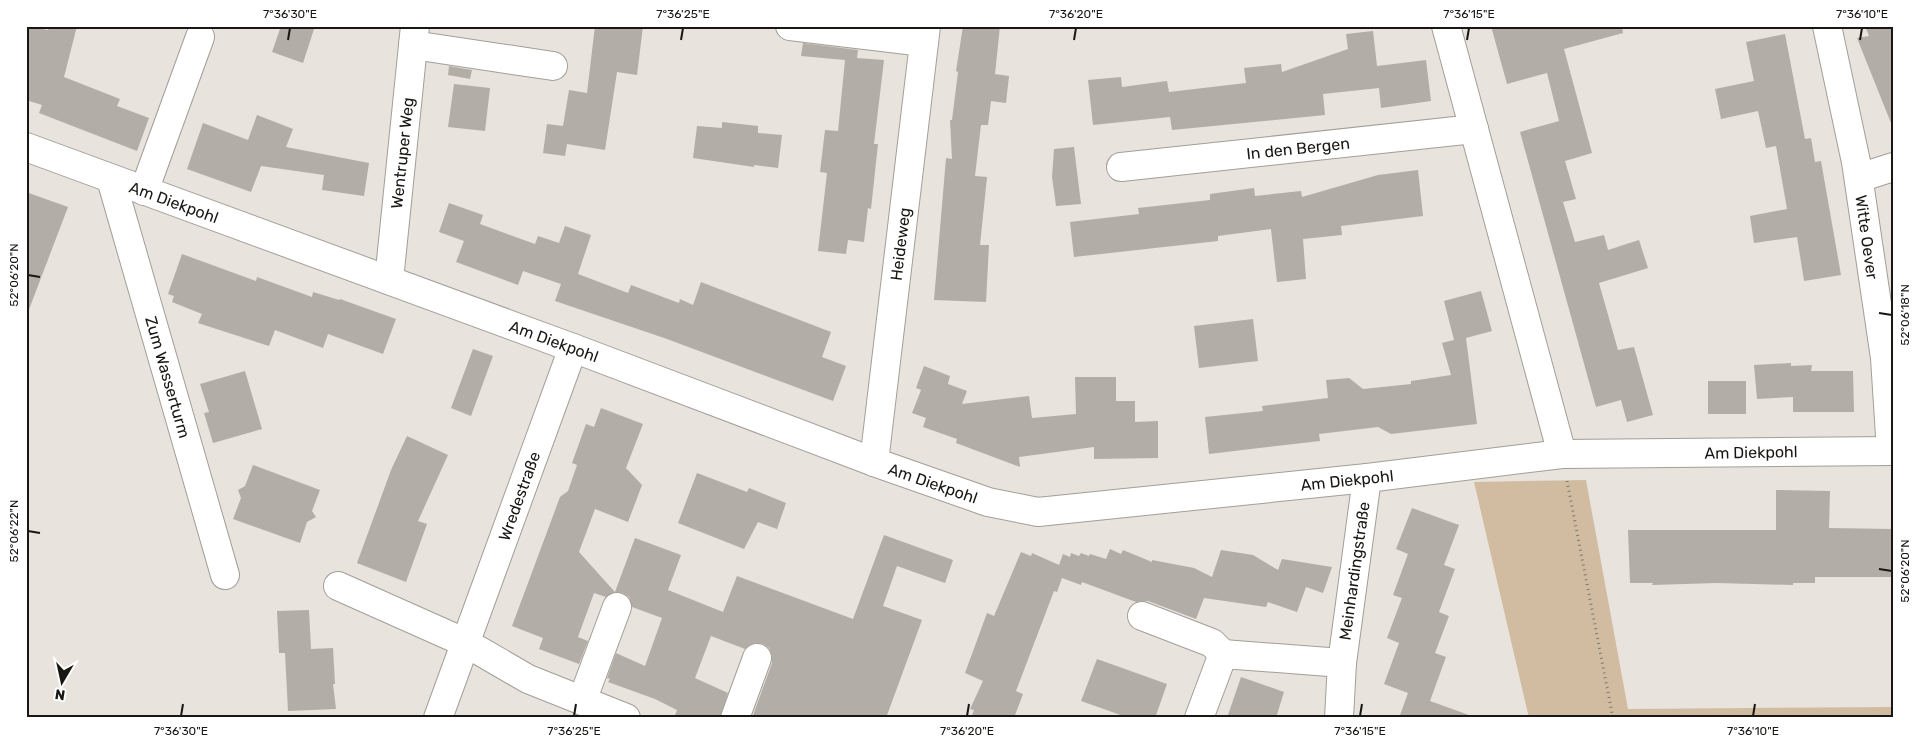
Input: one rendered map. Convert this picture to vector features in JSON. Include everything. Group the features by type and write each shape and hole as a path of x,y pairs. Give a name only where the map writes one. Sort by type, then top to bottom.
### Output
{"street":[{"path":"790,26 925,34"},
{"path":"1446,26 1562,454"},
{"name":"Witte Oever","path":"1827,26 1859,178 1887,340 1892,451"},
{"name":"Heideweg","path":"874,462 925,34"},
{"path":"414,35 554,66"},
{"name":"Wentruper Weg","path":"389,280 414,35"},
{"path":"144,191 200,37"},
{"name":"In den Bergen","path":"1121,167 1474,129"},
{"name":"Am Diekpohl","path":"26,147 573,348 874,462 988,502 1038,512 1367,478 1562,454 1892,451"},
{"path":"1859,178 1893,167"},
{"name":"Zum Wasserturm","path":"111,179 225,575"},
{"name":"Wredestraße","path":"438,718 573,348"},
{"name":"Meinhardingstraße","path":"1339,718 1342,663 1367,478"},
{"path":"338,586 466,643 528,679 626,718"},
{"path":"582,701 617,607"},
{"path":"1142,616 1212,643 1222,654 1199,718"},
{"name":"Meinhardingstraße","path":"1222,654 1342,663"},
{"path":"734,718 757,658"}],"path":[{"path":"1562,454 1613,718"}],"shaded area":[{"path":"1586,480 1628,709 1893,707 1893,718 1529,718 1474,482"}],"building":[{"path":"26,26 48,30 49,26 77,26 64,77 120,99 117,106 149,118 137,151 39,113 42,105 26,100"},
{"path":"281,26 315,26 303,63 272,52"},
{"path":"595,26 643,26 637,75 617,72 605,150 567,144 565,156 543,153 547,124 563,126 569,90 587,93"},
{"path":"963,26 1000,26 995,74 1009,76 1006,103 991,101 988,125 981,125 975,176 987,177 980,245 989,245 986,302 934,300 946,158 952,159 950,120 952,120 958,72 956,71"},
{"path":"1491,26 1622,26 1623,33 1564,49 1592,153 1565,161 1576,199 1563,202 1575,242 1604,235 1608,250 1639,240 1648,268 1599,283 1618,350 1634,347 1653,415 1627,422 1621,400 1596,407 1520,132 1559,121 1547,73 1507,84"},
{"path":"1865,26 1893,26 1893,128 1857,38 1869,36"},
{"path":"1373,31 1377,66 1426,60 1431,101 1381,108 1379,88 1323,94 1325,115 1172,130 1170,117 1093,125 1088,80 1121,77 1122,87 1167,81 1169,92 1246,83 1244,68 1281,64 1282,72 1348,49 1346,34"},
{"path":"1785,34 1805,139 1811,138 1815,162 1821,161 1841,275 1804,281 1797,237 1754,243 1750,216 1787,209 1776,146 1766,148 1758,111 1721,119 1715,89 1754,81 1746,42"},
{"path":"803,43 858,50 857,58 884,60 874,144 878,144 871,209 868,208 864,242 848,240 846,254 818,251 827,173 820,172 825,130 838,131 845,60 801,56"},
{"path":"449,66 472,70 470,79 448,75"},
{"path":"454,84 490,88 485,131 448,127"},
{"path":"257,115 293,129 286,147 369,163 364,196 322,190 324,175 261,166 251,192 187,169 203,123 248,140"},
{"path":"722,122 758,126 758,133 782,135 778,168 754,165 754,167 693,158 697,126 722,128"},
{"path":"1074,147 1081,204 1056,206 1052,177 1054,149"},
{"path":"1418,170 1423,216 1341,226 1342,235 1303,239 1306,279 1277,282 1271,229 1218,236 1218,241 1074,257 1070,222 1139,214 1138,208 1210,200 1210,194 1254,188 1255,196 1301,191 1302,197 1378,175"},
{"path":"26,192 68,207 28,312 26,311"},
{"path":"449,203 483,215 480,224 535,244 538,236 559,243 565,226 591,235 578,274 628,293 631,285 679,303 680,299 693,305 701,282 831,332 822,357 846,366 833,401 667,339 555,301 561,284 523,271 518,285 456,262 464,241 439,232"},
{"path":"182,254 256,281 257,277 312,297 313,292 340,299 396,319 383,354 328,334 323,348 275,330 269,346 198,323 202,314 172,302 174,296 168,294"},
{"path":"1481,291 1492,331 1466,338 1477,424 1391,434 1378,427 1319,434 1320,441 1209,454 1205,417 1263,411 1262,406 1328,398 1326,380 1349,378 1363,389 1411,384 1411,381 1451,375 1442,343 1454,340 1444,301"},
{"path":"1253,319 1258,361 1199,368 1194,326"},
{"path":"473,349 493,356 471,416 451,408"},
{"path":"1791,363 1791,366 1812,365 1811,371 1853,371 1854,412 1793,412 1793,397 1757,399 1754,365"},
{"path":"924,366 950,376 948,384 967,391 962,404 1029,396 1032,418 1076,414 1075,377 1116,377 1116,401 1135,401 1135,422 1158,421 1158,458 1094,459 1094,447 1019,457 1020,467 956,443 957,439 923,427 926,418 912,413 921,390 916,388"},
{"path":"245,371 262,429 213,443 204,413 209,412 200,384"},
{"path":"1708,381 1746,381 1746,414 1708,414"},
{"path":"601,408 643,424 626,468 642,485 628,522 595,509 579,552 615,592 606,597 594,593 578,637 588,641 579,664 539,649 543,638 512,626 560,497 568,491 577,465 572,463 586,424 594,427"},
{"path":"407,436 448,455 418,521 427,524 406,582 357,563 391,470"},
{"path":"253,465 320,490 312,511 316,517 307,522 300,543 233,519 241,498 238,490 245,486"},
{"path":"697,473 747,492 749,488 786,503 777,529 758,522 744,549 678,523"},
{"path":"1776,490 1830,491 1829,528 1893,529 1893,577 1815,577 1815,583 1793,583 1793,585 1717,583 1652,585 1653,583 1630,583 1628,530 1776,530"},
{"path":"1412,508 1459,525 1444,565 1455,569 1439,612 1449,616 1435,653 1446,657 1430,701 1469,715 1469,718 1399,718 1408,693 1384,684 1399,643 1387,638 1402,598 1393,595 1408,554 1396,549"},
{"path":"884,535 953,560 945,583 897,566 883,606 922,620 886,718 752,718 772,663 769,648 763,644 755,643 745,649 711,636 695,678 728,693 720,718 674,718 677,710 655,699 608,682 610,679 607,678 616,653 645,666 662,618 632,607 629,597 623,593 615,592 635,538 681,555 668,590 723,612 737,576 853,619"},
{"path":"1110,549 1121,554 1123,550 1152,562 1152,560 1194,568 1212,577 1221,550 1253,555 1278,570 1282,559 1332,567 1323,593 1306,587 1297,612 1268,602 1266,607 1204,598 1196,619 1148,601 1136,602 1082,582 1081,585 1062,578 1057,592 1054,591 1016,691 1023,694 1014,718 971,718 974,710 970,709 983,681 965,673 987,613 994,616 1021,552 1031,556 1032,553 1059,565 1063,554 1070,557 1071,553 1079,556 1081,553 1089,556 1090,554 1106,559"},
{"path":"309,610 311,649 333,648 335,684 333,684 336,709 288,711 285,653 279,653 277,611"},
{"path":"1097,659 1167,684 1155,718 1129,718 1081,701"},
{"path":"1241,677 1284,692 1276,718 1227,718"}]}
